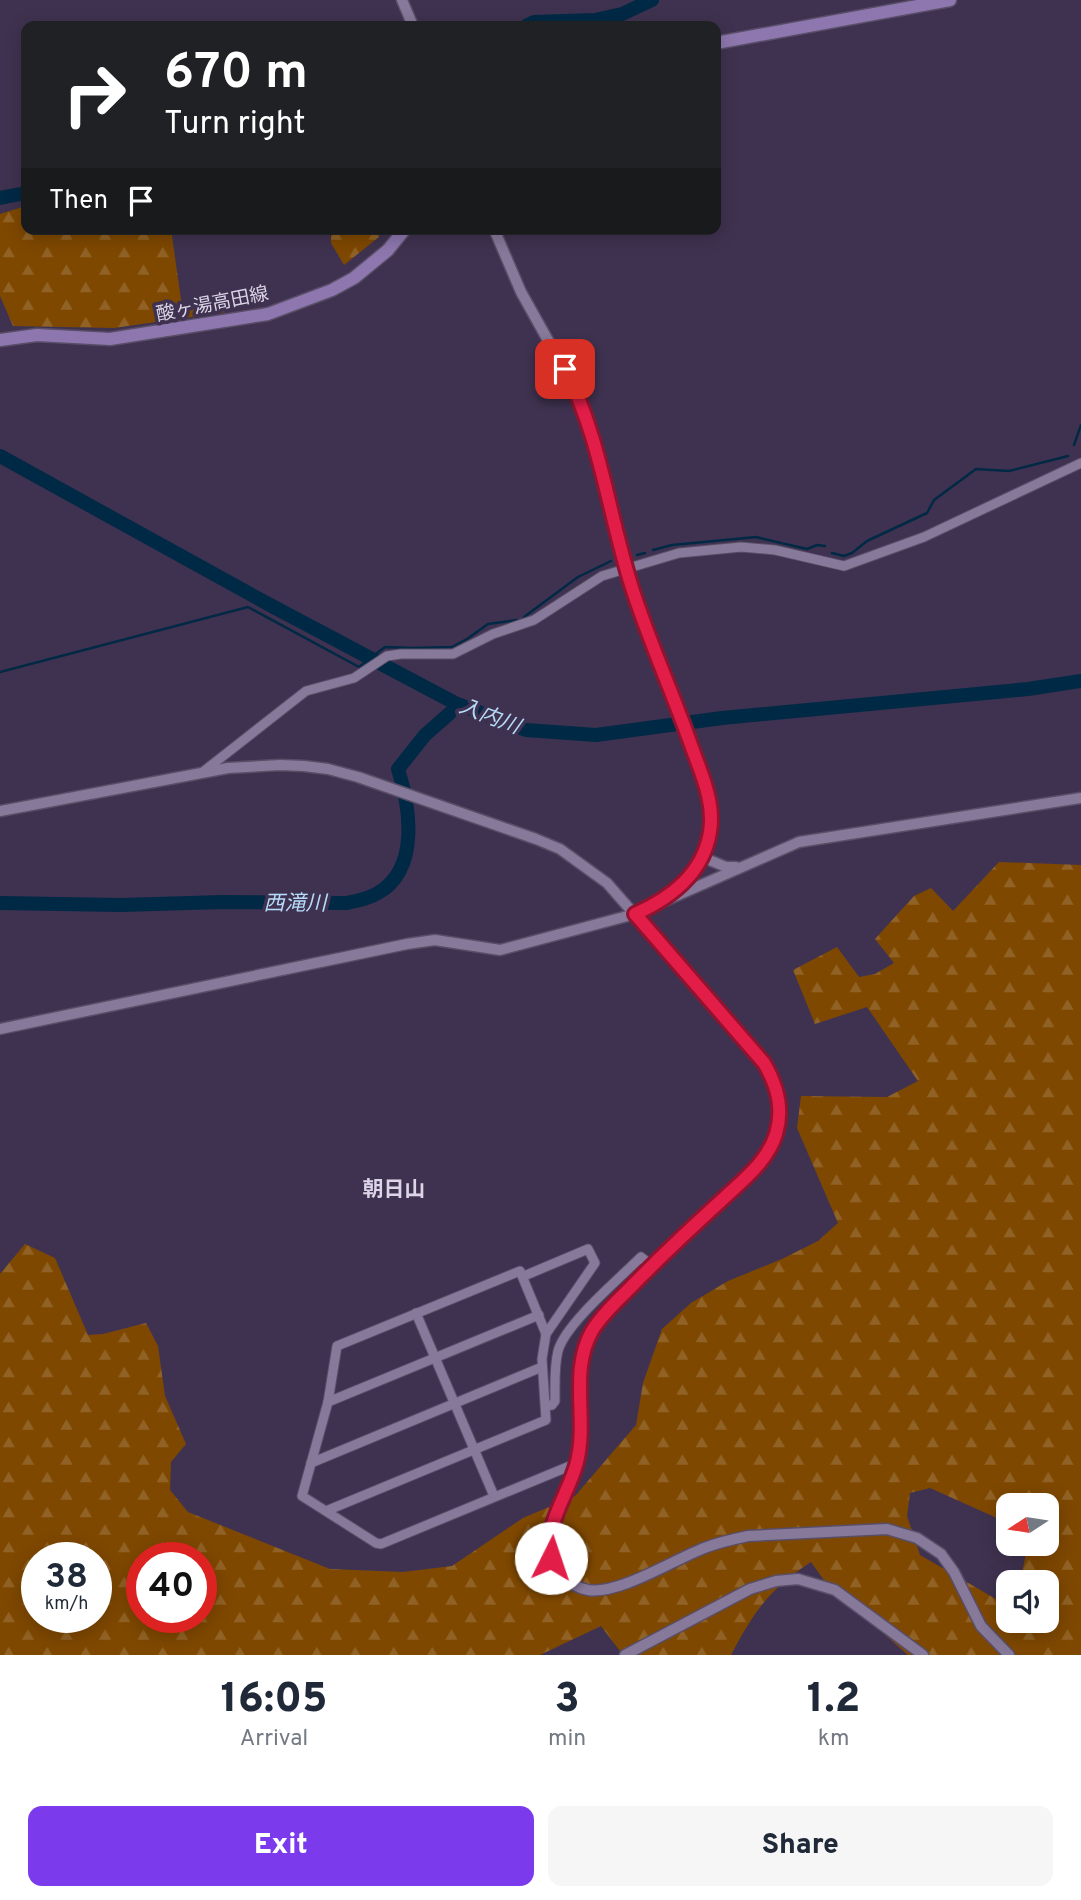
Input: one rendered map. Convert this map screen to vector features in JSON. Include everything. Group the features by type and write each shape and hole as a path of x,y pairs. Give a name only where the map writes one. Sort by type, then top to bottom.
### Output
{"main road":[{"path":"721,42 950,0"},
{"name":"酸ヶ湯高田線","path":"0,340 37,335 110,339 268,314 322,294 354,278 388,250 400,235"}],"street":[{"path":"402,0 410,21"},
{"path":"886,12 895,0"},
{"path":"497,235 521,292 568,374 585,414 633,591 709,799 710,829 702,857 690,877 658,904"},
{"path":"202,772 221,760 306,691 354,678 387,656 453,654 493,634 534,620 602,576 679,553 741,547 775,550 844,566 924,537 1081,463"},
{"path":"0,811 64,801 202,772 280,765 304,766 328,769 400,791 560,849 607,883 758,1055 773,1079 779,1106 776,1134 763,1160 651,1265 602,1317 586,1346 579,1370 581,1429 577,1463 552,1525 549,1542 556,1569 578,1587 597,1590 613,1588 727,1540 748,1536 887,1530 917,1538 940,1554 954,1572 981,1626 1009,1655"},
{"path":"0,1029 407,944 435,940 500,950 635,914 799,842 1081,798"},
{"path":"702,857 726,867 742,866"},
{"path":"326,1511 546,1420 542,1353 546,1334 595,1262 588,1250 524,1276"},
{"path":"546,1406 555,1401 556,1360 564,1338 641,1257 651,1265"},
{"path":"546,1334 520,1271 337,1346 328,1402 302,1496 378,1544 577,1463"},
{"path":"416,1313 494,1496"},
{"path":"328,1402 538,1315"},
{"path":"311,1463 542,1367"},
{"path":"625,1655 750,1589 776,1581 798,1579 835,1590 923,1655"}],"green space":[{"path":"21,208 21,235 172,235 182,307 224,306 226,312 114,328 13,326 0,296 0,214"},
{"path":"331,235 379,235 344,265 331,243"},
{"path":"999,862 1081,865 1081,1655 908,1655 826,1583 811,1562 784,1582 764,1602 731,1655 623,1655 601,1626 540,1655 0,1655 0,1274 25,1244 55,1258 88,1335 146,1323 158,1346 165,1396 186,1444 171,1462 170,1490 188,1512 330,1569 403,1572 452,1566 523,1518 575,1496 636,1425 643,1383 662,1329 691,1303 728,1281 818,1241 838,1223 797,1128 801,1096 887,1097 918,1081 867,1007 815,1024 793,970 837,947 859,977 875,974 894,963 875,939 914,896 931,888 953,911","holes":["930,1488 996,1518 996,1493 1059,1493 1059,1556 1025,1556 1023,1570 1059,1570 1059,1633 996,1633 996,1599 920,1555 907,1516 910,1493"]}],"waterway":[{"path":"564,21 595,20 622,14 652,0"},
{"path":"0,198 21,194"},
{"path":"1074,445 1081,425"},
{"name":"入内川","path":"0,456 270,605 455,703 526,730 596,735 722,718 1028,689 1081,681"},
{"path":"832,553 844,556 852,553 867,541 927,513 934,500 976,469 1009,471 1068,456"},
{"path":"653,550 672,545 756,537 807,549 817,545 825,546"},
{"path":"637,555 645,553"},
{"path":"524,617 578,577 611,561"},
{"path":"0,672 248,607 359,667 385,647 452,647 488,624 517,620"},
{"name":"西滝川","path":"0,903 347,903 370,897 391,882 401,869 406,853 408,819 398,769 425,735 450,713"}],"district":[{"name":"朝日山","path":"394,1189"}],"route":[{"path":"551,1558 549,1542 552,1525 574,1474 579,1454 579,1370 582,1354 592,1331 651,1265 763,1160 776,1134 779,1116 776,1088 764,1063 635,914 658,904 690,877 701,861 710,829 709,799 633,591 585,414 565,369"}]}
